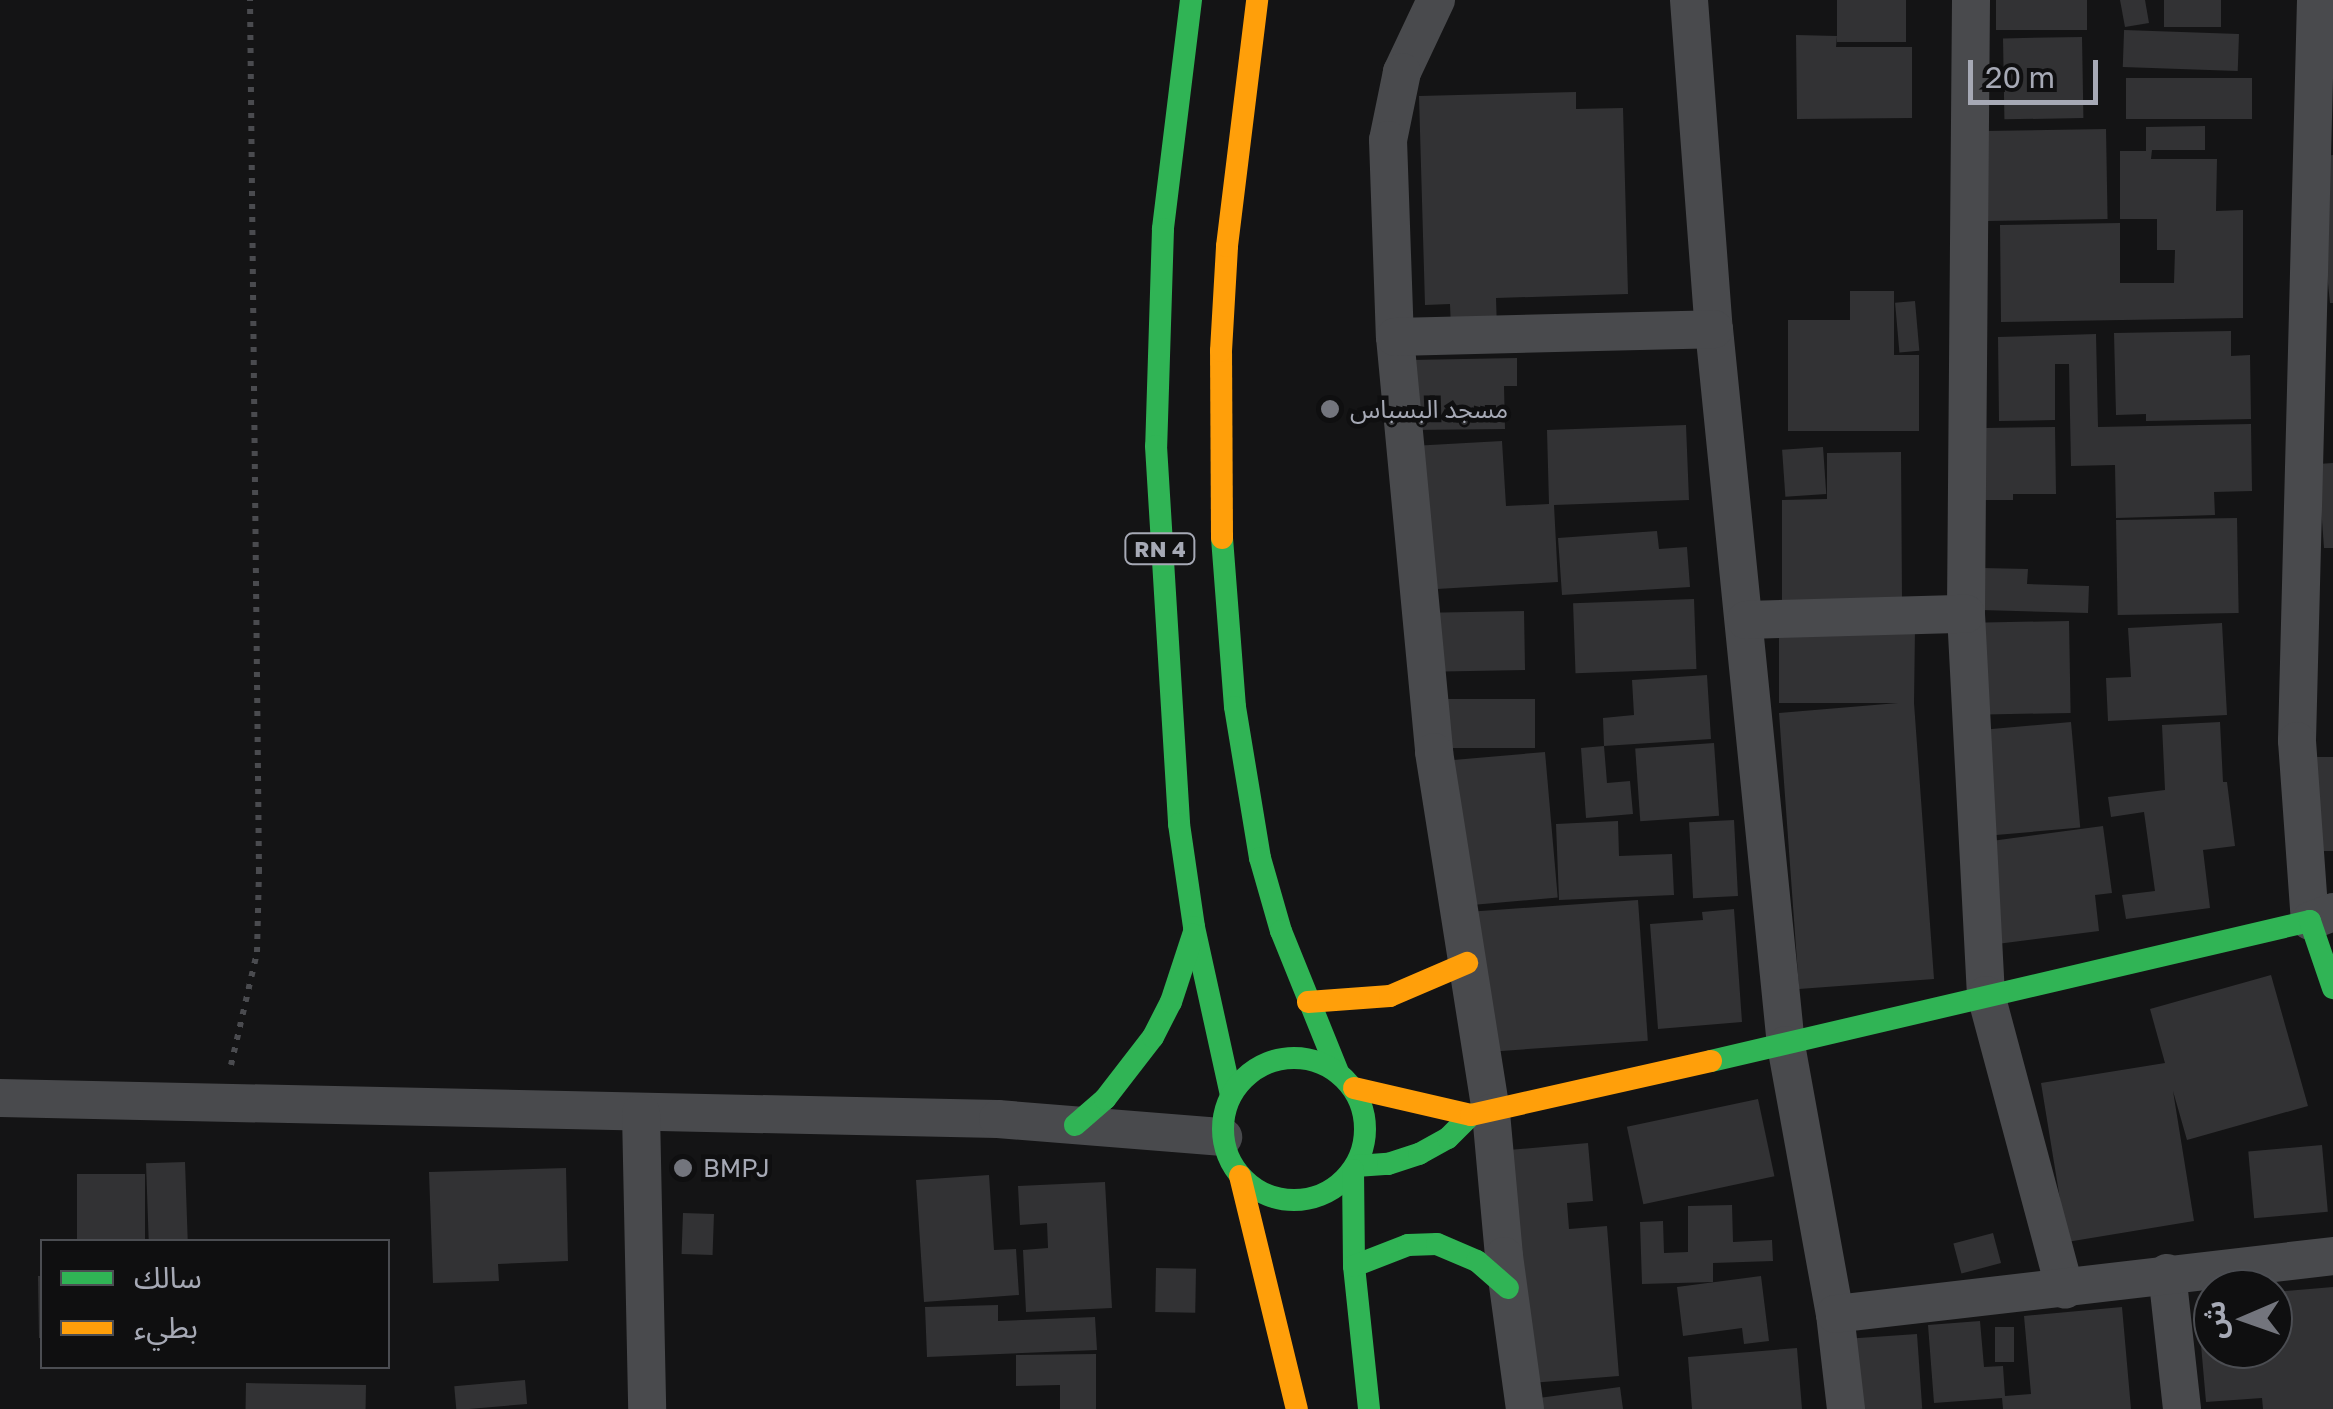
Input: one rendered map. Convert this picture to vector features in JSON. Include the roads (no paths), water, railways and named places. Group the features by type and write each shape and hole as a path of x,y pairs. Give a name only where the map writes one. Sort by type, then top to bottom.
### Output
{"main road":[{"name":"RN 4","path":"1191,0 1164,230 1156,446 1170,721 1194,927 1231,1095"},
{"name":"RN 4","path":"1257,0 1226,246 1220,404 1222,563 1245,783 1281,931 1308,1002 1346,1080"},
{"path":"1240,1176 1276,1199 1298,1201 1320,1196 1354,1168 1388,1164 1419,1154 1481,1114 2322,916 2333,988"},
{"path":"1075,1125 1105,1099 1153,1038 1186,966 1194,927"},
{"path":"1308,1002 1390,996 1467,964"},
{"path":"1297,1409 1240,1176 1223,1137 1231,1095 1260,1065 1280,1058 1310,1059 1346,1080 1481,1114"},
{"path":"1346,1080 1366,1126 1354,1168 1354,1266 1369,1409"},
{"path":"1354,1266 1408,1245 1437,1244 1477,1261 1508,1288"}],"street":[{"path":"1436,0 1402,72 1388,140 1395,337 1434,752 1467,964 1481,1114 1525,1409"},
{"path":"1689,0 1714,329 1786,1044 1835,1314 1846,1409"},
{"path":"1971,0 1966,614 1986,995 2065,1290"},
{"path":"2316,0 2297,741 2322,916"},
{"path":"1395,337 1714,329"},
{"path":"1746,620 1966,614"},
{"path":"0,1098 222,1099 998,1119 1223,1137"},
{"path":"641,1112 646,1409"},
{"path":"1835,1314 2333,1256"},
{"path":"2167,1274 2182,1409"}],"place":[{"name":"مسجد البسباس","path":"1330,409"},
{"name":"BMPJ","path":"683,1168"}]}
